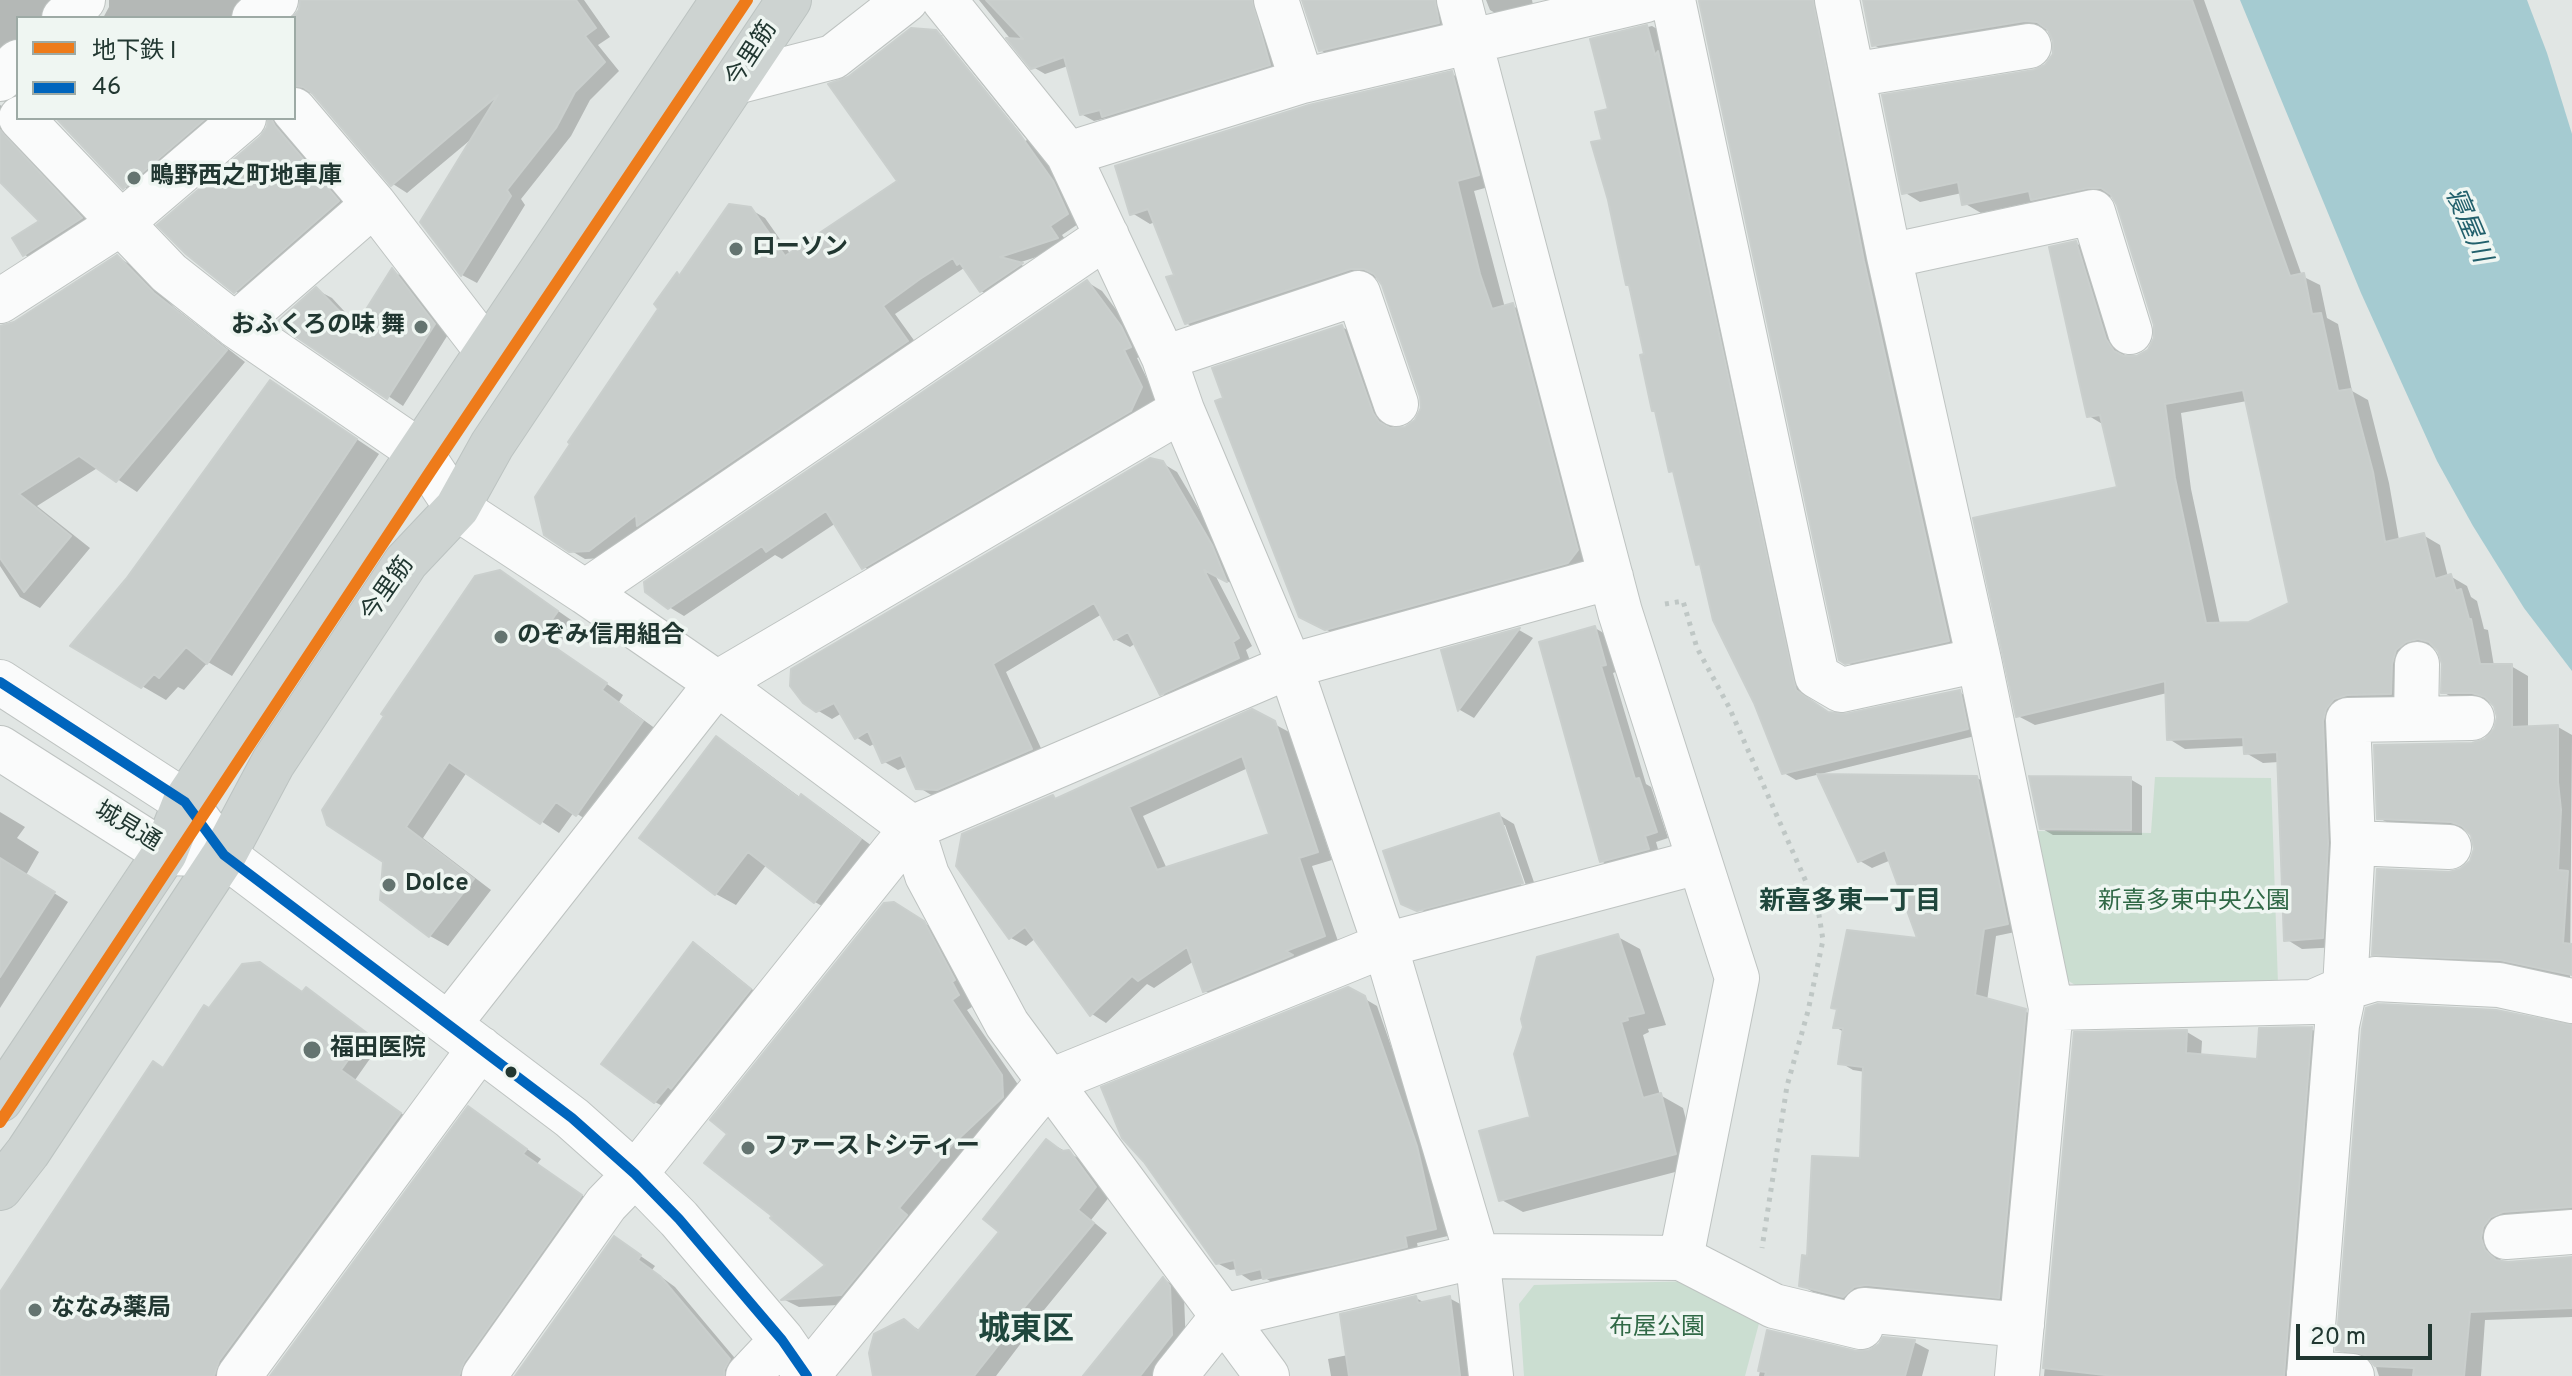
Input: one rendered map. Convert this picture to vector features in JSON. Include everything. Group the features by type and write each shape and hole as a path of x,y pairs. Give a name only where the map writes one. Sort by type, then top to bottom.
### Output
{"main road":[{"path":"0,1100 165,853 185,802 723,0"},
{"name":"今里筋","path":"0,1188 28,1152 224,855 273,763 406,562 457,508 492,445 789,0"}],"street":[{"path":"66,16 83,0"},
{"path":"256,16 276,0"},
{"path":"736,82 833,57 906,0"},
{"path":"944,0 1068,154 1164,358 1182,410 1290,666 1385,945 1477,1256 1491,1376"},
{"path":"1276,0 1302,81"},
{"path":"1459,0 1611,577 1698,862 1737,978 1681,1258"},
{"path":"1068,154 1302,81 1646,0"},
{"path":"1673,0 1817,676 1841,690 1979,660"},
{"path":"1837,0 2051,1008 2017,1376"},
{"path":"1852,75 2029,46"},
{"path":"0,79 16,64"},
{"path":"0,96 16,112"},
{"path":"296,112 374,204 487,351"},
{"path":"24,120 169,273 235,325 420,452 457,508 717,683 912,828 927,875 1007,1024 1267,1376"},
{"path":"0,301 121,223 242,120"},
{"path":"235,325 374,204"},
{"path":"1889,256 2093,212 2130,332"},
{"path":"585,592 1107,236"},
{"path":"1164,358 1358,293 1396,404"},
{"path":"239,1376 464,1036 717,683 1182,410"},
{"path":"484,1376 606,1204 635,1174 912,828 1290,666 1611,577"},
{"path":"2416,719 2417,664"},
{"name":"城見通","path":"0,682 185,802 224,855"},
{"path":"2352,1376 2309,1374 2337,1025 2345,988 2353,843 2348,720 2472,718"},
{"name":"城見通","path":"0,748 165,853 224,855"},
{"path":"2353,843 2449,847"},
{"path":"224,855 572,1118 635,1174 679,1219 782,1340 807,1376 1048,1082 1385,945 1698,862"},
{"path":"2051,1008 2313,1002 2375,979 2499,985 2572,1001"},
{"path":"2506,1237 2572,1232"},
{"path":"1175,1376 1223,1316 1477,1256 1681,1258 1774,1306 1861,1327 1864,1310 2022,1325"},
{"path":"748,1376 782,1340"}],"green space":[{"name":"新喜多東中央公園","path":"2155,777 2271,778 2278,984 2083,990 2064,978 2036,831 2151,833"},
{"name":"布屋公園","path":"1697,1281 1762,1312 1745,1376 1524,1376 1519,1304 1534,1285"}],"water":[{"name":"寝屋川","path":"2240,0 2527,0 2572,134 2572,671 2524,608 2437,461 2361,293"}],"building":[{"path":"300,0 576,0 596,28 585,36 605,62 575,92 556,128 507,190 511,196 461,276 420,222 498,95 391,186 313,94 296,86 294,16 299,10"},
{"path":"986,0 1252,0 1270,65 1102,117 1100,110 1080,115 1064,57 1031,69 1006,38 1023,39"},
{"path":"1302,0 1435,0 1439,23 1319,51"},
{"path":"1813,0 1864,261 1949,641 1845,664 1839,660 1699,1"},
{"path":"1863,0 2192,0 2290,276 2304,273 2312,314 2321,313 2338,391 2351,389 2373,472 2385,542 2424,533 2435,579 2451,574 2456,591 2461,589 2480,664 2512,664 2512,727 2558,725 2561,810 2558,870 2568,871 2563,943 2572,944 2572,975 2500,960 2372,955 2377,869 2449,872 2460,869 2470,861 2474,849 2471,835 2462,826 2451,822 2377,819 2374,745 2472,743 2485,739 2494,729 2497,717 2494,706 2485,697 2472,693 2441,693 2442,664 2438,651 2429,642 2418,639 2406,642 2396,650 2391,694 2347,695 2334,699 2326,709 2323,721 2328,843 2323,938 2284,941 2277,752 2244,754 2243,737 2167,740 2165,681 2016,717 1973,518 2117,487 2100,415 2087,417 2049,247 2076,241 2106,339 2114,351 2124,356 2137,356 2148,350 2154,338 2154,325 2117,205 2111,195 2101,188 2031,200 2029,191 1962,205 1958,182 1902,194 1882,95 2034,70 2045,65 2053,54 2053,41 2048,30 2037,22 2025,21 1872,46","holes":["2243,390 2289,603 2249,622 2206,623 2175,478 2165,404"]},
{"path":"1647,25 1655,55 1658,51 1796,690 1828,712 1845,714 1960,690 1968,729 1782,774 1754,703 1713,620 1700,564 1696,565 1673,471 1669,472 1655,411 1652,411 1629,285 1626,285 1608,200 1591,142 1602,140 1595,112 1608,109 1590,39"},
{"path":"911,28 936,30 1019,133 1053,181 1068,214 1050,226 1058,238 1000,257 1023,263 980,292 953,258 920,279 883,306 908,341 637,526 636,515 589,551 569,552 544,535 535,497 570,444 568,442 658,309 654,304 677,272 679,276 729,204 751,207 785,256 897,181 828,84 848,77"},
{"path":"1452,71 1479,175 1457,181 1480,274 1492,309 1513,303 1578,550 1568,563 1325,630 1299,617 1215,401 1223,398 1212,368 1342,325 1373,413 1379,422 1390,428 1405,427 1415,420 1421,408 1420,397 1382,285 1374,274 1364,269 1351,269 1185,324 1166,277 1174,275 1148,209 1130,215 1115,166 1309,105"},
{"path":"58,120 204,120 123,189"},
{"path":"268,120 272,120 339,201 234,293 186,254 157,225 260,137"},
{"path":"0,130 82,218 23,256 12,238 39,221 0,182"},
{"path":"117,255 154,293 227,350 116,482 79,456 19,494 71,536 24,592 0,558 0,326 14,322"},
{"path":"392,268 435,324 387,399 276,323 316,287 355,327"},
{"path":"1087,280 1121,326 1131,347 1124,350 1142,387 1131,411 862,569 826,511 766,552 762,546 668,609 645,592 644,582"},
{"path":"270,380 357,439 207,664 186,647 159,678 154,674 141,688 70,646 126,579"},
{"path":"1150,458 1163,461 1212,545 1227,582 1204,570 1239,638 1233,642 1239,658 1160,695 1128,632 1114,640 1094,603 993,664 1032,749 937,790 916,789 901,755 882,763 868,731 855,739 834,703 816,712 803,703 790,686 791,669"},
{"path":"500,570 558,611 540,637 607,683 602,690 643,721 576,816 556,802 540,824 449,762 406,827 474,879 429,937 380,900 383,862 327,825 322,810 384,716 381,714 475,576"},
{"path":"1595,626 1606,665 1601,666 1635,779 1639,778 1657,832 1645,836 1649,849 1600,862 1539,642"},
{"path":"1520,628 1458,711 1441,650"},
{"path":"1252,709 1275,721 1318,852 1299,858 1325,936 1286,951 1293,955 1203,992 1187,947 1138,981 1132,976 1090,1016 1025,927 1009,939 956,866 962,834 1053,795 1055,799","holes":["1242,756 1269,834 1157,870 1129,807"]},
{"path":"716,736 799,798 801,794 861,839 814,903 748,852 715,895 639,838"},
{"path":"1817,774 1977,776 2008,924 1984,929 1975,995 2026,1009 1999,1298 1866,1285 1854,1287 1843,1297 1799,1286 1802,1255 1807,1256 1812,1156 1860,1158 1863,1067 1838,1064 1843,1028 1833,1028 1837,1009 1831,1008 1847,930 1917,938 1885,850 1858,862"},
{"path":"2029,776 2131,777 2131,830 2040,829"},
{"path":"1499,813 1523,883 1417,911 1401,904 1383,851"},
{"path":"0,858 55,892 0,977"},
{"path":"894,902 924,921 955,980 952,982 959,995 952,1000 1002,1075 1003,1097 952,1145 899,1208 907,1215 841,1295 781,1300 825,1265 770,1218 772,1216 704,1163 727,1134 710,1120 884,903"},
{"path":"1618,934 1644,1013 1627,1017 1628,1020 1621,1022 1643,1098 1661,1093 1676,1154 1499,1201 1479,1131 1530,1117 1514,1054 1523,1027 1521,1019 1537,957"},
{"path":"693,942 751,989 671,1089 668,1086 654,1103 601,1064"},
{"path":"260,962 302,992 306,987 367,1033 341,1070 401,1113 219,1361 214,1376 0,1376 0,1292 153,1061 163,1068 204,1005 209,1008 242,964"},
{"path":"1348,987 1365,996 1417,1146 1436,1229 1405,1236 1407,1247 1332,1265 1263,1279 1261,1269 1237,1275 1234,1260 1216,1264 1144,1162 1122,1138 1101,1087"},
{"path":"2378,1004 2496,1010 2572,1025 2572,1207 2503,1212 2491,1217 2483,1227 2481,1238 2485,1250 2496,1260 2508,1262 2572,1257 2572,1308 2470,1312 2464,1376 2413,1376 2414,1368 2375,1366 2365,1355 2336,1350 2362,1029 2366,1008"},
{"path":"2312,1027 2284,1376 2114,1376 2043,1368 2074,1032 2187,1030 2186,1053 2257,1059 2259,1028"},
{"path":"468,1106 527,1149 523,1154 582,1195 464,1362 459,1376 270,1376"},
{"path":"1046,1139 1062,1151 1069,1150 1096,1187 1078,1210 1094,1223 1012,1322 1015,1324 974,1376 873,1376 869,1353 874,1334 904,1319 918,1331 999,1232 983,1219"},
{"path":"614,1236 641,1255 638,1260 660,1276 730,1359 724,1376 515,1376"},
{"path":"1163,1277 1170,1286 1172,1335 1140,1376 1083,1376"},
{"path":"1416,1296 1418,1303 1450,1296 1460,1376 1349,1376 1340,1314"},
{"path":"1767,1330 1856,1351 1869,1350 1879,1344 1883,1337 1915,1340 1905,1376 1765,1376 1766,1372 1758,1371"}],"metro line":[{"name":"I","path":"0,1122 747,0"}],"transit line":[{"name":"46","path":"0,682 185,802 224,855 572,1118 635,1174 679,1219 782,1340 807,1376"}],"place":[{"name":"鴫野西之町地車庫","path":"134,178"},
{"name":"ローソン","path":"736,249"},
{"name":"おふくろの味 舞","path":"421,327"},
{"name":"のぞみ信用組合","path":"501,637"},
{"name":"Dolce","path":"389,885"},
{"name":"福田医院","path":"312,1050"},
{"name":"ファーストシティー","path":"748,1148"},
{"name":"ななみ薬局","path":"35,1310"}],"district":[{"name":"新喜多東一丁目","path":"1850,904"},
{"name":"城東区","path":"1026,1333"}]}
